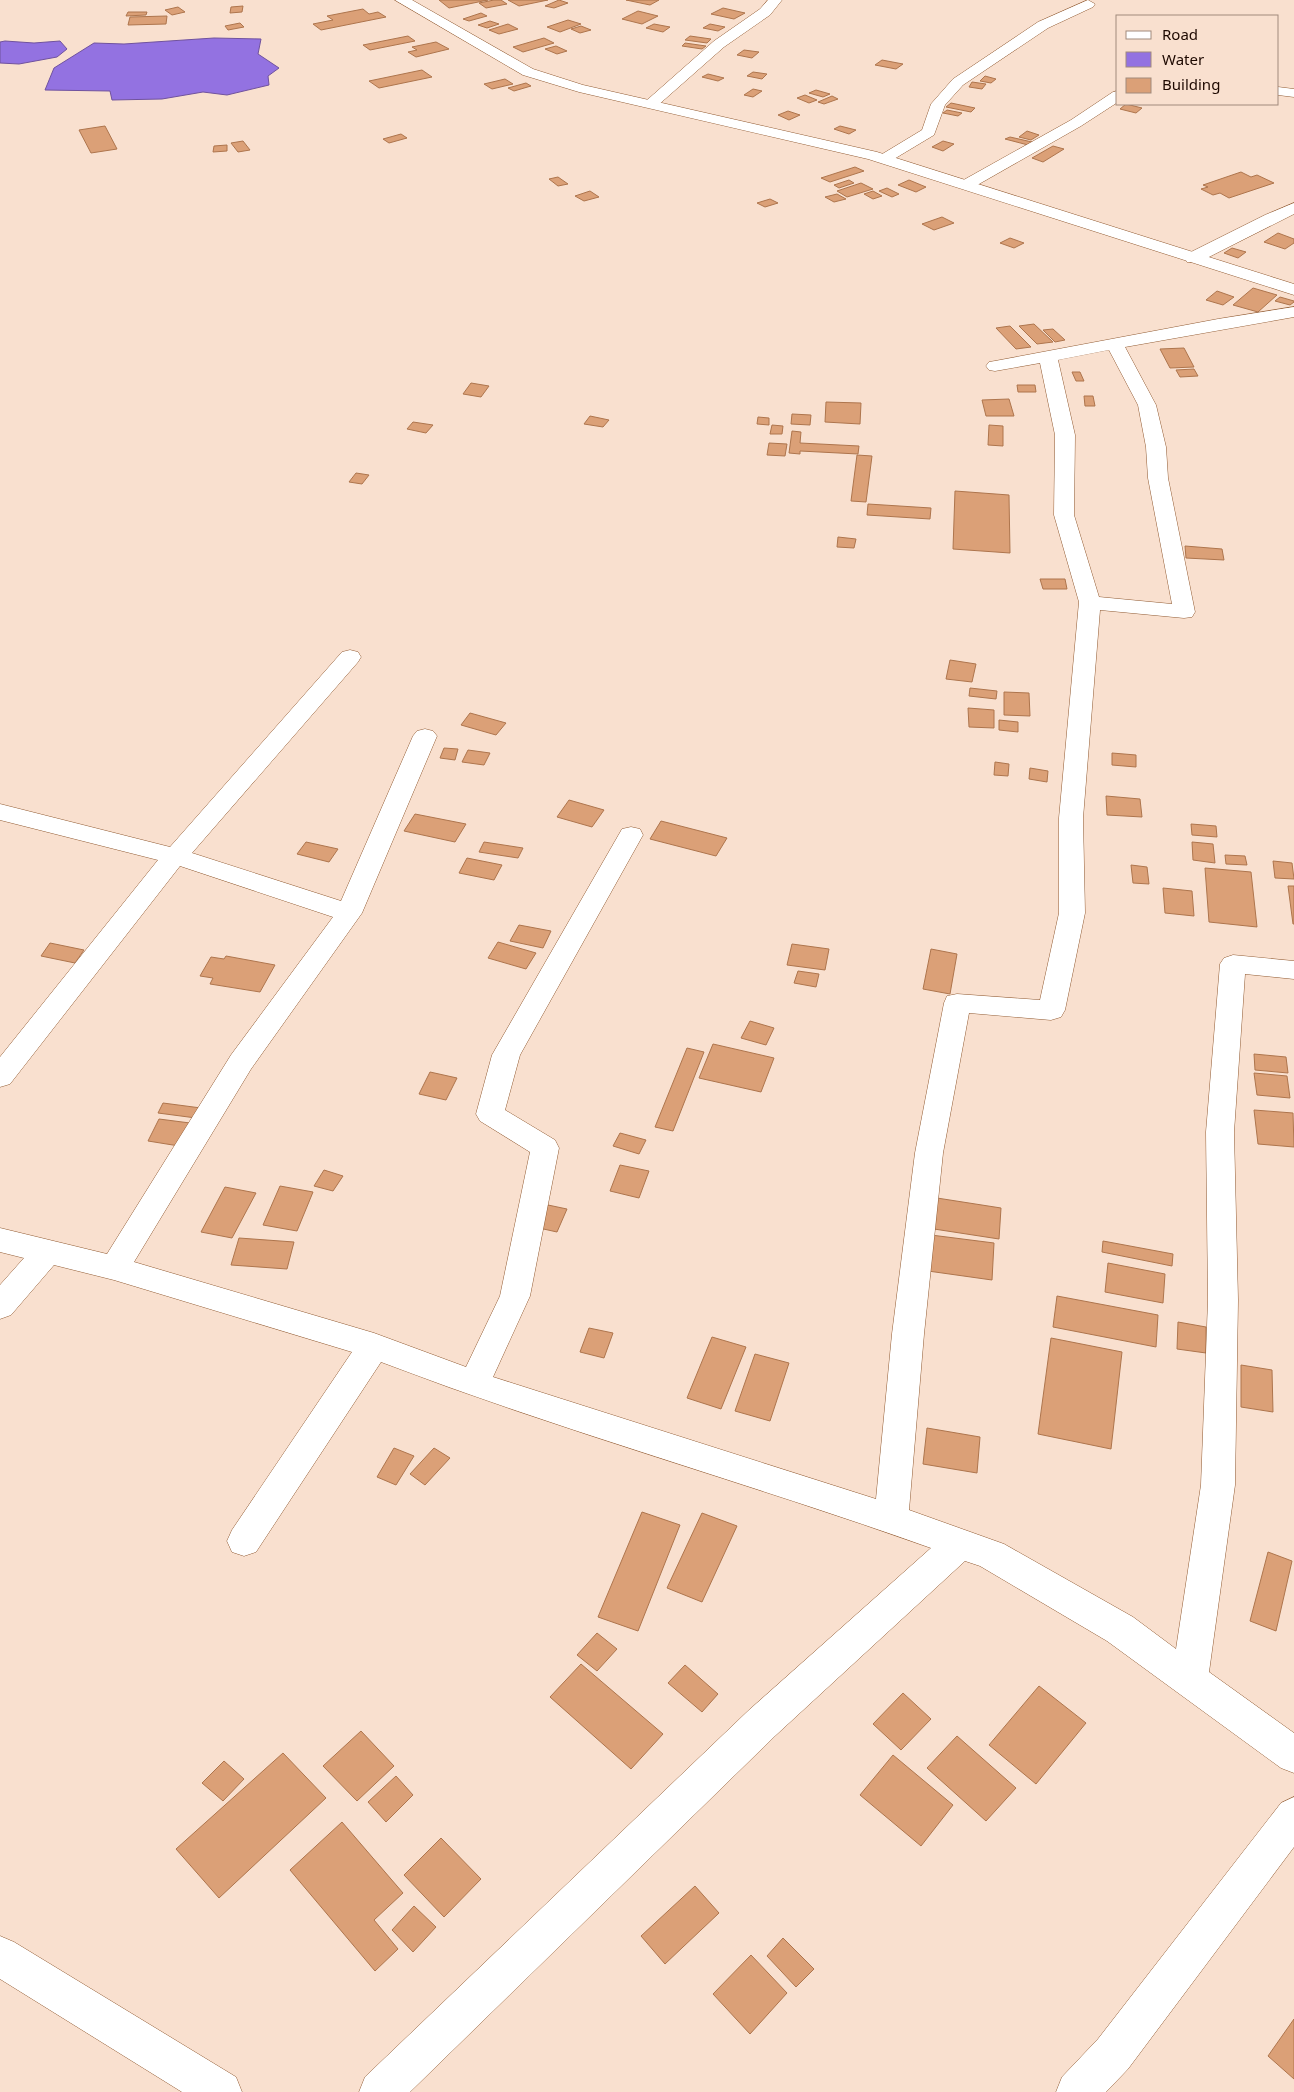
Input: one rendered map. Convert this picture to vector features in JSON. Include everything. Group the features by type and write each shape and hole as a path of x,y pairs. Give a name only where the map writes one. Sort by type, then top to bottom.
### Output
{"street":[{"path":"402,0 528,72 579,88 884,159 1294,290"},
{"path":"651,104 718,44 765,12 775,0"},
{"path":"884,159 929,132 938,104 958,82 1043,24 1088,4"},
{"path":"1279,91 1294,93"},
{"path":"966,186 1062,132 1116,95"},
{"path":"1193,258 1294,208"},
{"path":"995,366 1294,312"},
{"path":"1090,602 1184,612 1158,478 1156,446 1147,405 1115,344"},
{"path":"891,1519 908,1334 930,1153 956,1003 1051,1010 1072,912 1070,818 1090,602 1064,515 1065,435 1048,356"},
{"path":"0,1077 175,856 350,656"},
{"path":"114,1268 241,1062 349,913 425,736"},
{"path":"0,812 175,856 349,913"},
{"path":"474,1384 515,1296 544,1148 490,1114 506,1055 632,835"},
{"path":"1190,1679 1218,1485 1223,1300 1220,1132 1233,964 1294,970"},
{"path":"0,1240 114,1268 374,1346 474,1384 835,1499 992,1555 1120,1629 1294,1755"},
{"path":"0,1306 48,1252"},
{"path":"244,1541 374,1346"},
{"path":"380,2092 762,1722 960,1544"},
{"path":"1077,2092 1114,2054 1294,1816"},
{"path":"0,1956 221,2092"}],"water":[{"path":"214,38 261,39 258,54 279,68 268,76 269,85 227,95 203,92 162,99 112,100 110,91 45,90 54,68 94,43 124,44"},
{"path":"60,41 67,49 57,57 19,64 0,63 0,42 34,43"}],"building":[{"path":"439,0 488,0 449,8"},
{"path":"501,0 507,4 486,8 479,3"},
{"path":"508,0 548,0 519,6"},
{"path":"559,0 568,3 554,8 545,6"},
{"path":"626,0 659,0 650,5"},
{"path":"243,6 242,12 230,13 231,7"},
{"path":"178,7 185,12 172,15 165,10"},
{"path":"723,8 745,13 734,19 711,14"},
{"path":"363,9 369,14 378,12 386,17 321,30 313,24 333,20 327,16"},
{"path":"638,11 658,16 642,24 622,19"},
{"path":"128,12 147,12 146,15 126,16"},
{"path":"481,13 487,16 469,21 463,19"},
{"path":"167,16 166,24 128,25 130,17"},
{"path":"568,20 581,24 560,32 547,27"},
{"path":"490,21 499,24 487,28 478,25"},
{"path":"240,23 244,27 228,30 225,26"},
{"path":"508,24 518,29 499,34 489,30"},
{"path":"654,24 670,27 663,32 646,28"},
{"path":"710,24 725,27 718,31 703,28"},
{"path":"581,26 591,30 580,33 571,29"},
{"path":"408,36 415,41 370,50 363,45"},
{"path":"690,36 711,39 707,43 685,40"},
{"path":"544,38 554,43 523,52 513,47"},
{"path":"436,42 449,49 416,57 408,52 417,50 412,47"},
{"path":"685,43 706,46 702,49 682,46"},
{"path":"556,46 567,51 557,54 545,49"},
{"path":"744,50 759,52 752,58 737,55"},
{"path":"882,60 903,64 896,69 875,65"},
{"path":"422,70 432,77 379,88 369,81"},
{"path":"753,72 767,74 762,79 747,76"},
{"path":"708,74 724,78 718,81 702,77"},
{"path":"985,76 996,79 991,83 980,81"},
{"path":"505,79 513,84 492,89 484,84"},
{"path":"972,82 986,84 982,89 969,87"},
{"path":"526,83 531,86 514,91 508,88"},
{"path":"753,89 762,91 753,97 744,95"},
{"path":"816,90 830,94 823,97 809,93"},
{"path":"805,95 817,100 809,103 797,98"},
{"path":"832,96 838,99 824,104 818,102"},
{"path":"951,103 975,108 971,112 946,107"},
{"path":"1125,105 1142,108 1136,113 1120,109"},
{"path":"947,110 962,113 958,116 943,113"},
{"path":"788,111 800,115 789,120 778,115"},
{"path":"105,126 117,149 91,153 79,130"},
{"path":"840,126 856,130 849,134 834,129"},
{"path":"1027,131 1039,135 1031,140 1019,137"},
{"path":"401,134 407,138 389,143 383,139"},
{"path":"1010,137 1032,142 1028,145 1005,139"},
{"path":"243,141 250,150 238,152 231,143"},
{"path":"943,141 954,144 943,151 932,147"},
{"path":"227,145 227,151 213,152 214,146"},
{"path":"1053,146 1064,149 1043,162 1032,158"},
{"path":"855,167 864,171 830,182 821,178"},
{"path":"1241,172 1251,177 1257,175 1274,183 1229,198 1220,193 1213,195 1201,189 1208,187 1203,185"},
{"path":"558,177 568,184 558,186 549,179"},
{"path":"849,180 854,183 839,188 834,185"},
{"path":"909,180 926,187 916,192 898,185"},
{"path":"861,183 873,189 847,197 837,191"},
{"path":"887,188 899,194 892,197 879,191"},
{"path":"590,191 599,197 584,201 575,196"},
{"path":"873,191 882,196 873,199 864,194"},
{"path":"837,194 846,199 834,202 825,197"},
{"path":"770,199 778,203 765,207 757,203"},
{"path":"942,217 954,223 934,230 922,224"},
{"path":"1278,233 1294,239 1294,243 1285,249 1264,242"},
{"path":"1010,238 1024,243 1014,248 1000,243"},
{"path":"1232,248 1246,252 1238,258 1224,253"},
{"path":"1253,288 1277,295 1258,312 1233,305"},
{"path":"1217,291 1234,297 1223,305 1206,300"},
{"path":"1280,297 1294,302 1290,305 1275,301"},
{"path":"1034,324 1053,342 1037,344 1019,326"},
{"path":"1010,326 1031,347 1016,349 996,328"},
{"path":"1053,329 1065,340 1055,342 1043,330"},
{"path":"1184,348 1194,367 1170,368 1160,349"},
{"path":"1194,369 1198,376 1180,377 1176,370"},
{"path":"1072,372 1080,372 1084,381 1076,381"},
{"path":"471,383 489,386 481,397 463,394"},
{"path":"1017,385 1035,385 1036,392 1018,392"},
{"path":"1084,396 1093,396 1095,406 1085,406"},
{"path":"1009,399 1014,416 986,416 982,400"},
{"path":"826,402 861,403 860,424 825,422"},
{"path":"792,414 811,415 810,425 791,424"},
{"path":"590,416 609,420 603,427 584,424"},
{"path":"758,417 769,418 769,425 757,424"},
{"path":"413,422 433,425 426,433 407,429"},
{"path":"772,425 783,426 782,434 770,434"},
{"path":"989,425 1003,426 1003,446 988,445"},
{"path":"792,431 801,432 800,443 859,446 858,454 800,451 800,454 789,453"},
{"path":"769,443 787,444 785,456 767,455"},
{"path":"857,455 872,456 866,502 851,501"},
{"path":"356,473 369,475 362,484 349,482"},
{"path":"955,491 1009,495 1010,553 953,549"},
{"path":"868,504 931,508 930,519 867,515"},
{"path":"838,537 856,539 854,548 837,547"},
{"path":"1185,546 1222,549 1224,560 1186,558"},
{"path":"1040,579 1065,579 1067,589 1043,589"},
{"path":"950,660 976,664 972,682 946,679"},
{"path":"970,688 997,691 996,699 969,696"},
{"path":"1004,692 1029,693 1030,716 1004,715"},
{"path":"968,708 994,710 994,728 969,727"},
{"path":"470,713 506,723 496,735 461,725"},
{"path":"999,720 1018,722 1018,732 999,730"},
{"path":"444,748 458,749 455,760 440,758"},
{"path":"468,750 490,753 484,765 462,762"},
{"path":"1112,753 1136,755 1136,767 1112,765"},
{"path":"995,762 1009,764 1008,776 994,775"},
{"path":"1030,768 1048,771 1047,782 1029,779"},
{"path":"1106,796 1140,799 1142,817 1107,815"},
{"path":"569,800 604,810 592,827 557,817"},
{"path":"415,814 466,824 455,842 404,831"},
{"path":"661,821 727,838 716,856 650,839"},
{"path":"1191,824 1216,826 1217,837 1192,835"},
{"path":"306,842 338,849 329,862 297,854"},
{"path":"484,842 523,848 518,858 479,852"},
{"path":"1192,842 1213,844 1215,863 1193,860"},
{"path":"1225,855 1245,856 1247,865 1226,864"},
{"path":"467,858 502,865 494,880 459,873"},
{"path":"1273,861 1292,863 1294,879 1275,878"},
{"path":"1131,865 1147,867 1149,884 1133,883"},
{"path":"1205,868 1251,872 1257,927 1209,922"},
{"path":"1288,886 1294,886 1294,924 1293,924"},
{"path":"1163,888 1192,891 1194,916 1165,913"},
{"path":"519,925 551,931 543,948 510,941"},
{"path":"498,942 536,953 526,969 488,958"},
{"path":"50,943 84,950 75,963 41,956"},
{"path":"792,944 829,949 825,970 787,965"},
{"path":"931,949 957,954 950,994 923,989"},
{"path":"226,956 275,965 260,992 210,984 213,978 200,976 211,957 224,959"},
{"path":"798,971 819,974 816,987 794,983"},
{"path":"750,1021 774,1028 766,1045 741,1038"},
{"path":"713,1044 774,1058 761,1092 699,1078"},
{"path":"687,1048 704,1052 673,1131 655,1127"},
{"path":"1254,1054 1286,1057 1288,1073 1255,1070"},
{"path":"430,1072 457,1078 446,1100 419,1094"},
{"path":"1254,1073 1287,1076 1290,1098 1257,1095"},
{"path":"163,1103 201,1108 196,1118 158,1113"},
{"path":"1254,1110 1293,1113 1294,1147 1258,1144"},
{"path":"159,1119 190,1123 179,1146 148,1141"},
{"path":"620,1133 646,1140 639,1154 613,1146"},
{"path":"620,1165 649,1171 639,1198 610,1191"},
{"path":"324,1170 343,1176 333,1191 314,1186"},
{"path":"280,1186 313,1192 297,1231 263,1225"},
{"path":"225,1187 256,1193 232,1238 201,1232"},
{"path":"937,1198 1001,1208 999,1239 934,1229"},
{"path":"548,1205 567,1209 557,1232 539,1228"},
{"path":"931,1235 994,1243 992,1280 928,1271"},
{"path":"239,1238 294,1242 287,1269 231,1265"},
{"path":"1103,1241 1173,1254 1172,1266 1102,1252"},
{"path":"1108,1263 1165,1274 1163,1303 1105,1292"},
{"path":"1057,1296 1158,1315 1156,1347 1053,1327"},
{"path":"1178,1322 1206,1327 1206,1353 1177,1349"},
{"path":"589,1328 613,1333 604,1358 580,1352"},
{"path":"712,1337 746,1347 721,1409 687,1398"},
{"path":"1051,1338 1122,1352 1111,1449 1038,1434"},
{"path":"755,1354 789,1363 770,1421 735,1411"},
{"path":"1241,1365 1272,1370 1273,1412 1241,1407"},
{"path":"927,1428 980,1437 977,1473 923,1464"},
{"path":"394,1448 414,1456 396,1485 377,1477"},
{"path":"434,1448 450,1458 425,1485 410,1474"},
{"path":"642,1512 680,1525 638,1631 598,1617"},
{"path":"702,1513 737,1526 702,1602 667,1588"},
{"path":"1268,1552 1292,1561 1276,1631 1250,1621"},
{"path":"597,1633 617,1649 597,1671 577,1655"},
{"path":"581,1664 663,1734 631,1769 550,1697"},
{"path":"685,1665 718,1694 702,1712 668,1683"},
{"path":"1039,1686 1086,1723 1036,1784 989,1745"},
{"path":"903,1693 931,1719 901,1750 873,1724"},
{"path":"361,1731 394,1766 357,1801 323,1766"},
{"path":"957,1736 1016,1788 986,1821 927,1768"},
{"path":"283,1753 326,1798 219,1898 176,1849"},
{"path":"893,1755 953,1805 921,1846 860,1795"},
{"path":"224,1761 244,1779 223,1801 202,1783"},
{"path":"396,1776 413,1795 386,1822 368,1802"},
{"path":"342,1822 403,1893 374,1920 398,1949 375,1971 290,1870"},
{"path":"441,1838 481,1879 444,1917 404,1875"},
{"path":"695,1886 719,1913 665,1964 641,1936"},
{"path":"414,1906 436,1927 413,1952 392,1930"},
{"path":"783,1938 814,1969 796,1987 767,1956"},
{"path":"751,1955 787,1993 750,2034 713,1994"},
{"path":"1294,2019 1294,2079 1268,2056"}]}
